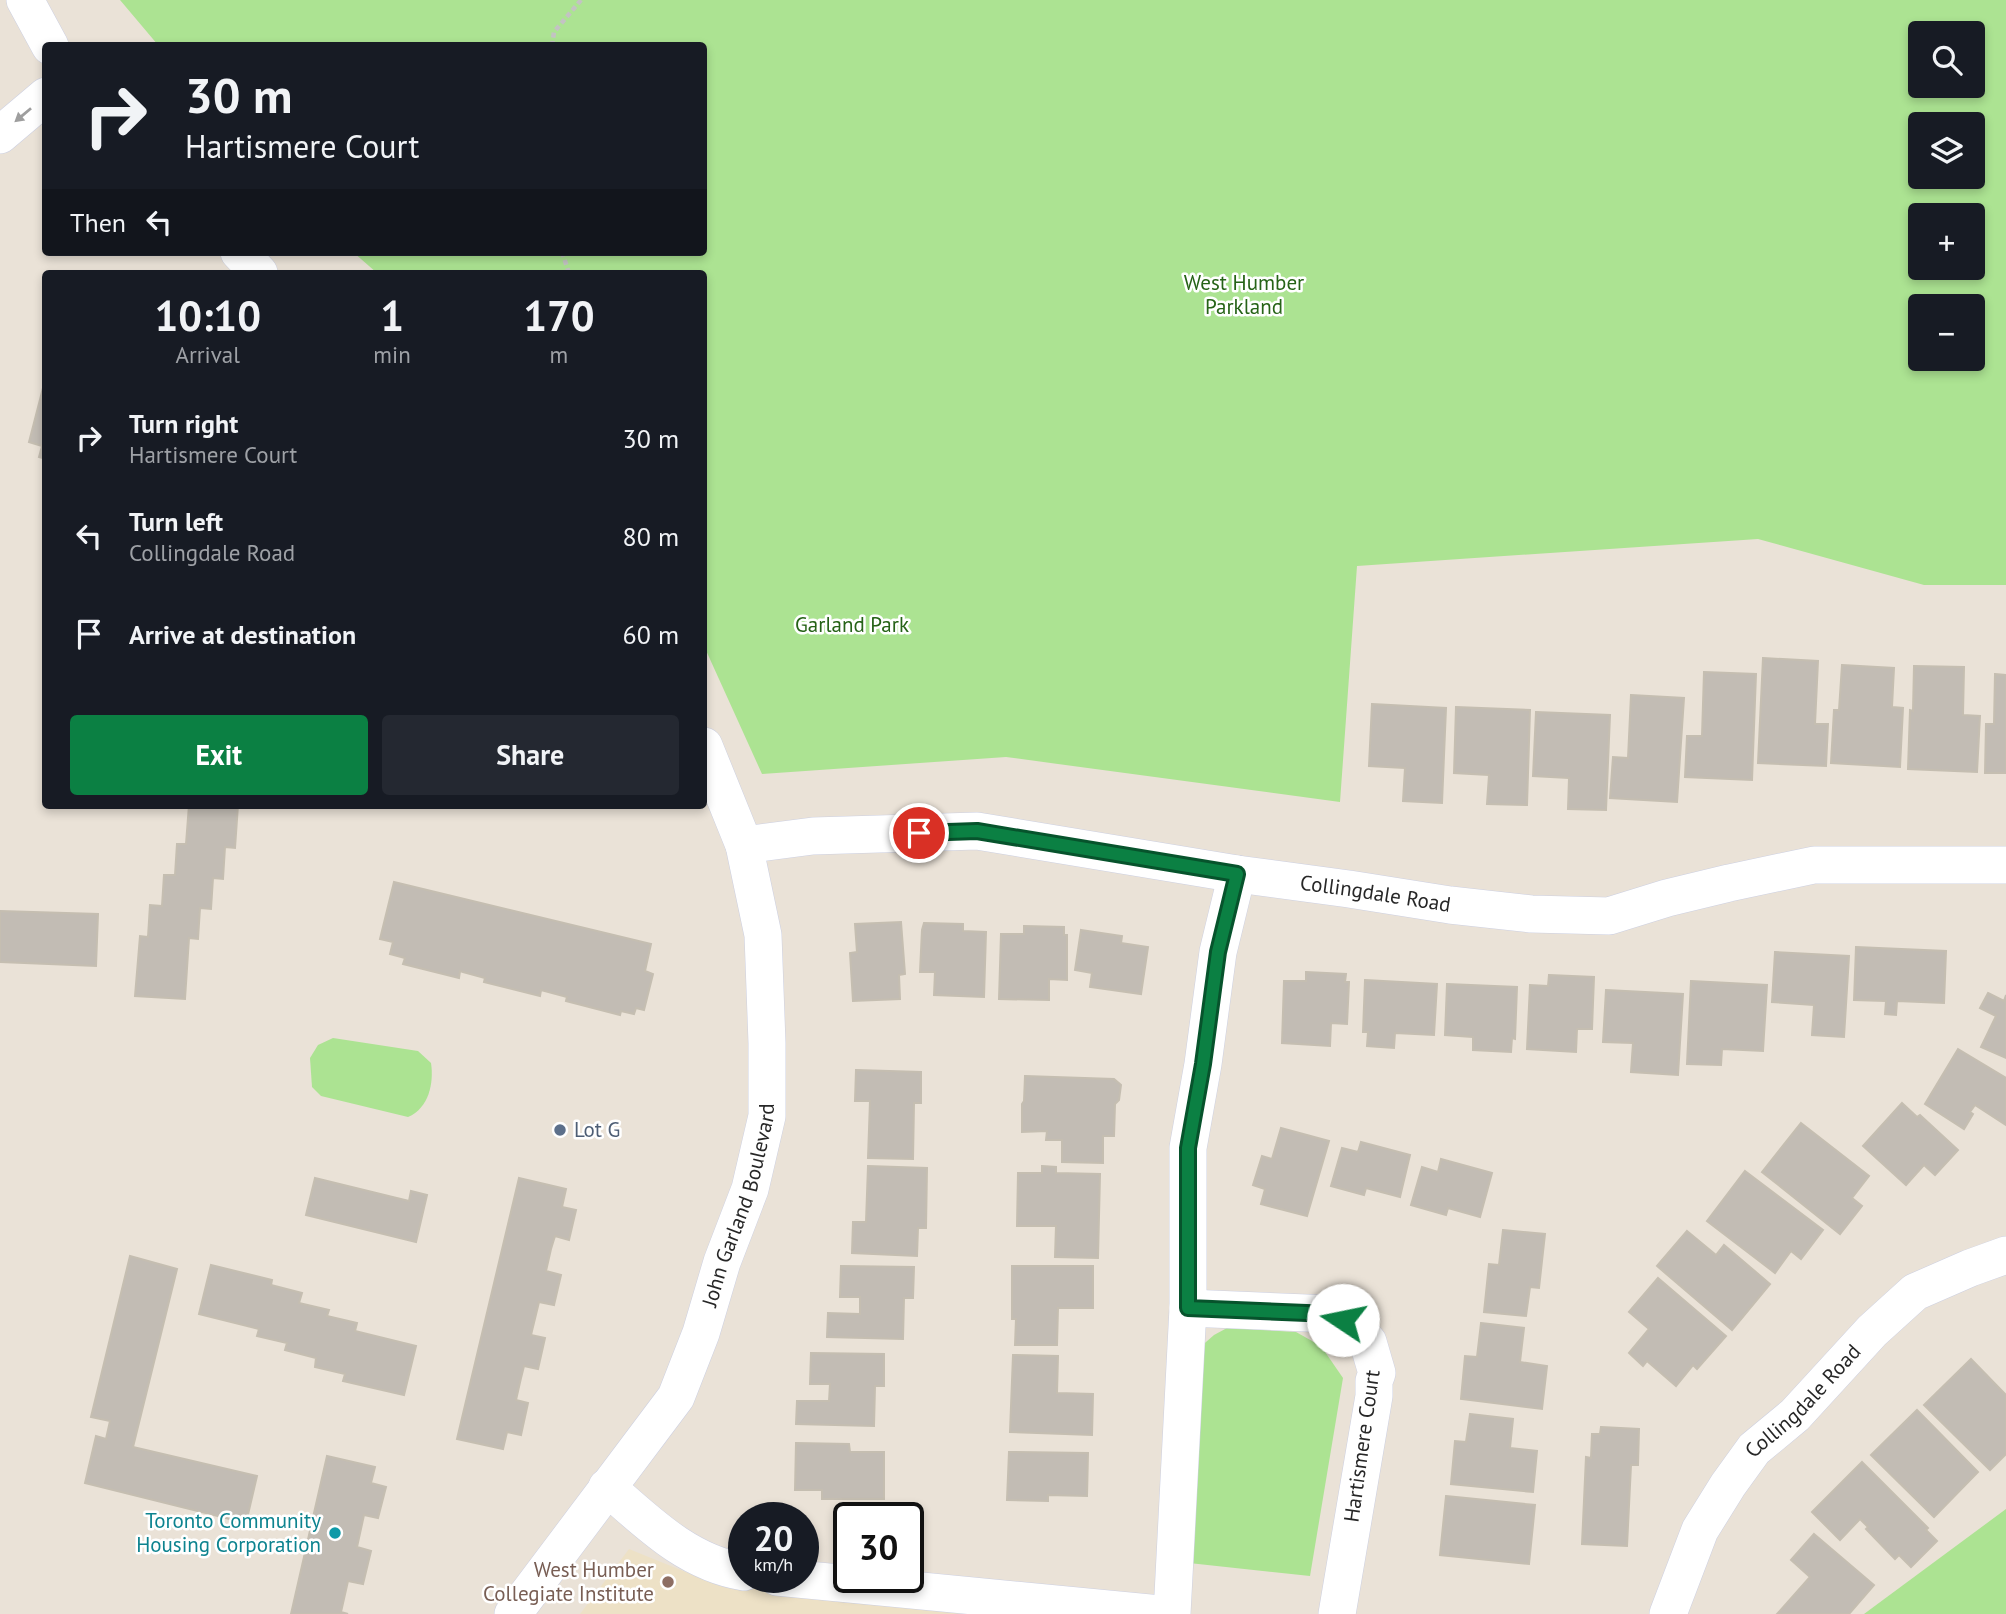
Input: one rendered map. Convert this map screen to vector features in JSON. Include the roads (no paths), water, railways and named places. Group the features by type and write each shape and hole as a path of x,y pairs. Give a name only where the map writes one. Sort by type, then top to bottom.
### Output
{"street":[{"path":"25,0 48,42"},
{"path":"0,135 42,99"},
{"path":"243,256 256,270"},
{"name":"John Garland Boulevard","path":"513,1614 676,1397 701,1333 722,1262 750,1189 767,1116 763,935 744,845 707,753"},
{"name":"Collingdale Road","path":"744,845 813,836 977,831 1237,874 1450,905 1531,914 1609,916 1667,898 1814,865 2006,865"},
{"path":"1172,1614 1188,1308 1188,1148 1203,1064 1218,952 1237,874"},
{"name":"Collingdale Road","path":"1668,1614 1700,1530 1754,1449 1795,1415 1872,1332 1915,1292 2006,1255"},
{"name":"Hartismere Court","path":"1188,1308 1331,1314 1352,1325 1368,1342 1377,1373 1337,1614"},
{"path":"607,1487 667,1539 694,1555 728,1568"},
{"path":"819,1581 1160,1614"}],"place":[{"name":"Lot G","path":"560,1130"},
{"name":"Toronto Community Housing Corporation","path":"335,1533"},
{"name":"West Humber Collegiate Institute","path":"668,1582"}],"park label":[{"name":"West Humber Parkland","path":"1244,295"},
{"name":"Garland Park","path":"852,625"}]}
